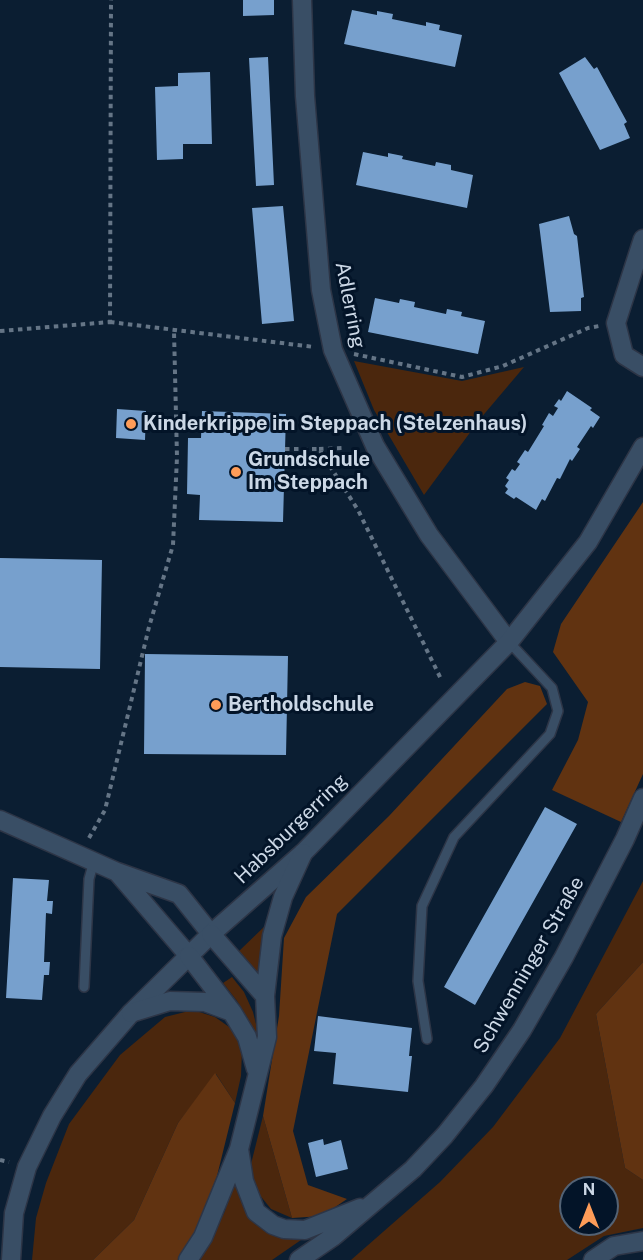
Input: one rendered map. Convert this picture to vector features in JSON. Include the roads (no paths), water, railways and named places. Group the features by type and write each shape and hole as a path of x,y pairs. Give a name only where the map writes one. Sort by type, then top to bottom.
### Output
{"street":[{"name":"Adlerring","path":"302,0 306,96 321,290 333,350 375,446 429,535 509,642"},
{"path":"643,238 616,323 624,355 643,367"},
{"name":"Habsburgerring","path":"12,1260 14,1213 27,1167 35,1147 78,1074 131,1013 211,934 303,853 509,642 588,542 643,447"},
{"name":"Schwenninger Straße","path":"299,1260 334,1236 413,1168 445,1135 484,1086 522,1030 564,957 625,839 643,798"},
{"path":"0,820 117,873 178,894 265,996"},
{"path":"188,1260 203,1237 238,1149 267,1036 265,996 272,936 283,897 303,853"},
{"path":"117,873 189,956 232,1012 247,1036 257,1071"},
{"path":"131,1013 170,1001 205,1002 232,1012"},
{"path":"238,1149 244,1181 256,1212 273,1225 284,1229 304,1230 376,1202"},
{"path":"593,1260 614,1246 643,1241"}],"lane":[{"path":"427,1039 418,981 422,906 453,837 550,734 558,711 552,688 509,642"},
{"path":"84,987 89,879 93,861"}],"place":[{"name":"Kinderkrippe im Steppach (Stelzenhaus)","path":"131,424"},
{"name":"Grundschule Im Steppach","path":"236,472"},
{"name":"Bertholdschule","path":"216,705"}]}
